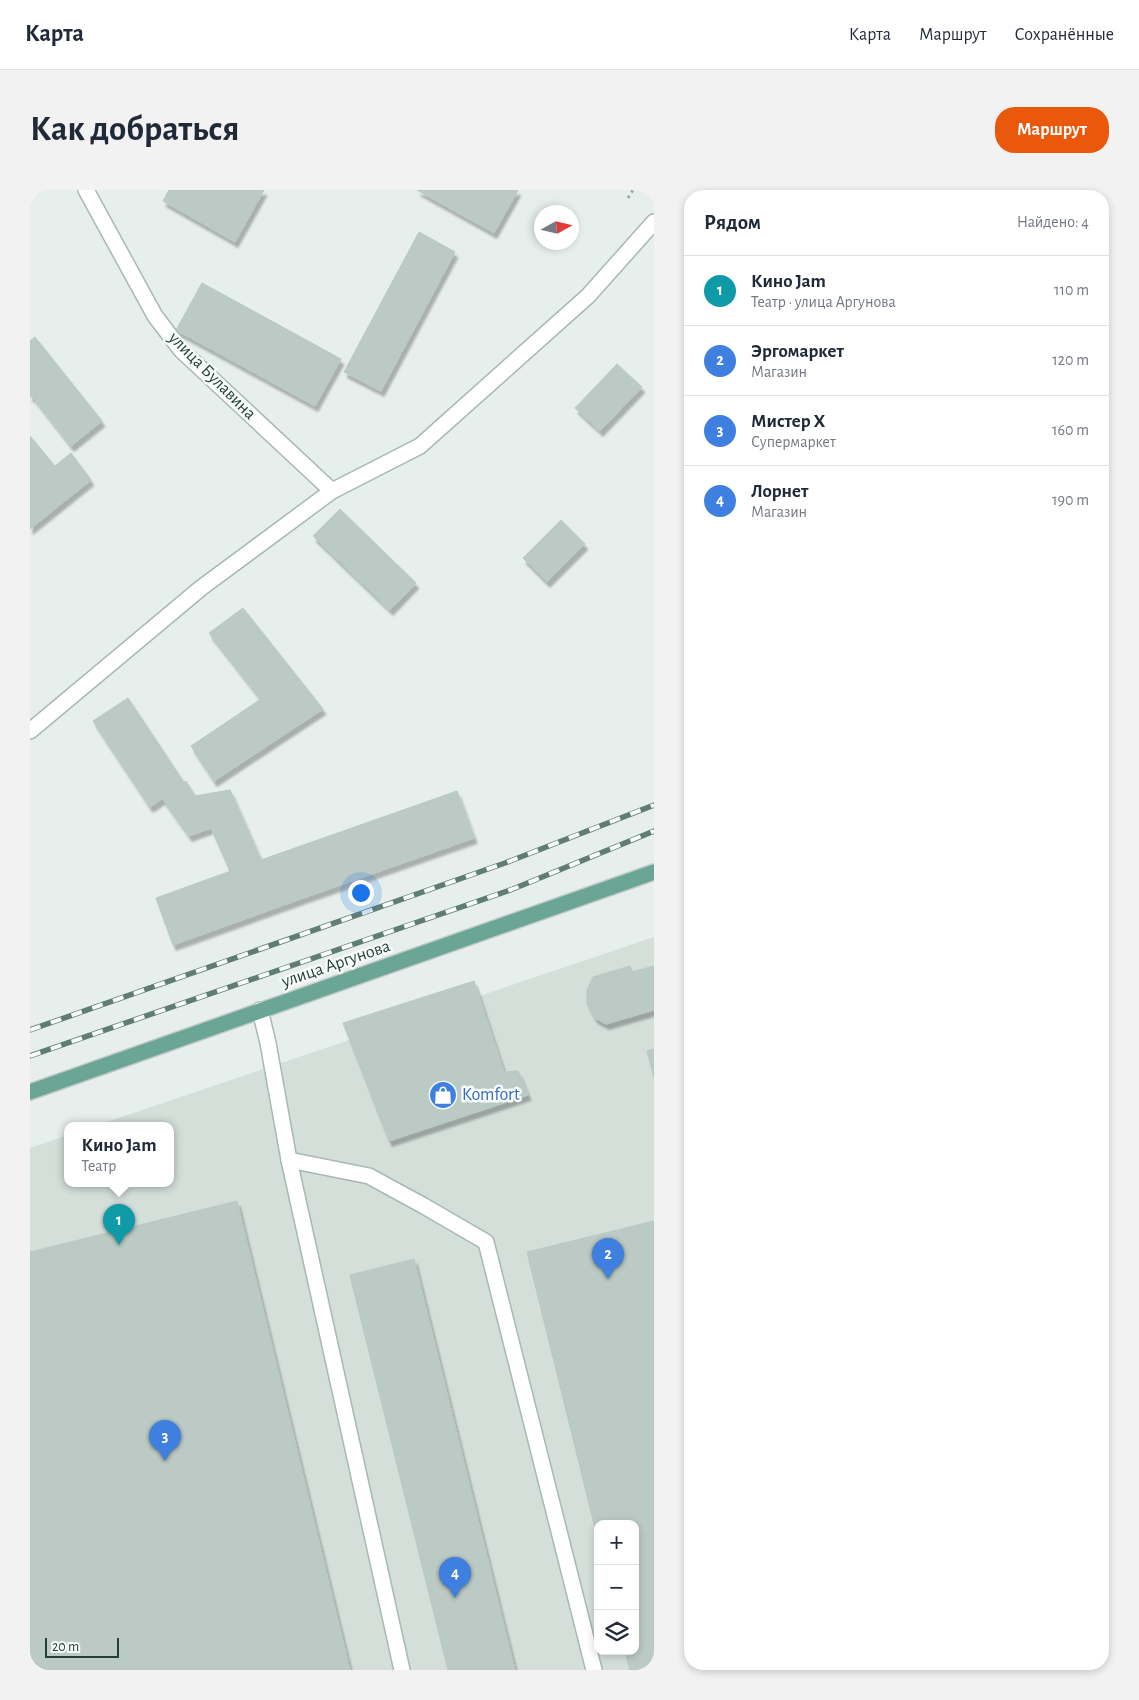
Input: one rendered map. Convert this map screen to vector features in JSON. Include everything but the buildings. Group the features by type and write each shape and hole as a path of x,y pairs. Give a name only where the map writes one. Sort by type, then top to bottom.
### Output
{"main road":[{"name":"улица Аргунова","path":"30,1092 654,872"}],"street":[{"name":"улица Булавина","path":"86,190 155,316 182,350 332,491"},
{"path":"30,731 201,588 332,491 420,446 588,296 654,222"},
{"path":"260,1010 269,1048 289,1160 402,1670"},
{"path":"289,1160 369,1176 486,1242 594,1670"}],"path":[{"path":"628,198 633,190"}],"shaded area":[{"path":"654,937 654,1670 30,1670 30,1148 64,1136 64,1187 174,1187 174,1122 107,1122"}],"railway":[{"path":"30,1030 505,863 654,805"},
{"path":"30,1056 513,889 654,831"}],"place":[{"name":"Komfort","path":"443,1095"},
{"name":"Кино Jam","path":"119,1245"},
{"name":"Эргомаркет","path":"608,1279"},
{"name":"Мистер Х","path":"165,1461"},
{"name":"Лорнет","path":"455,1598"}]}
